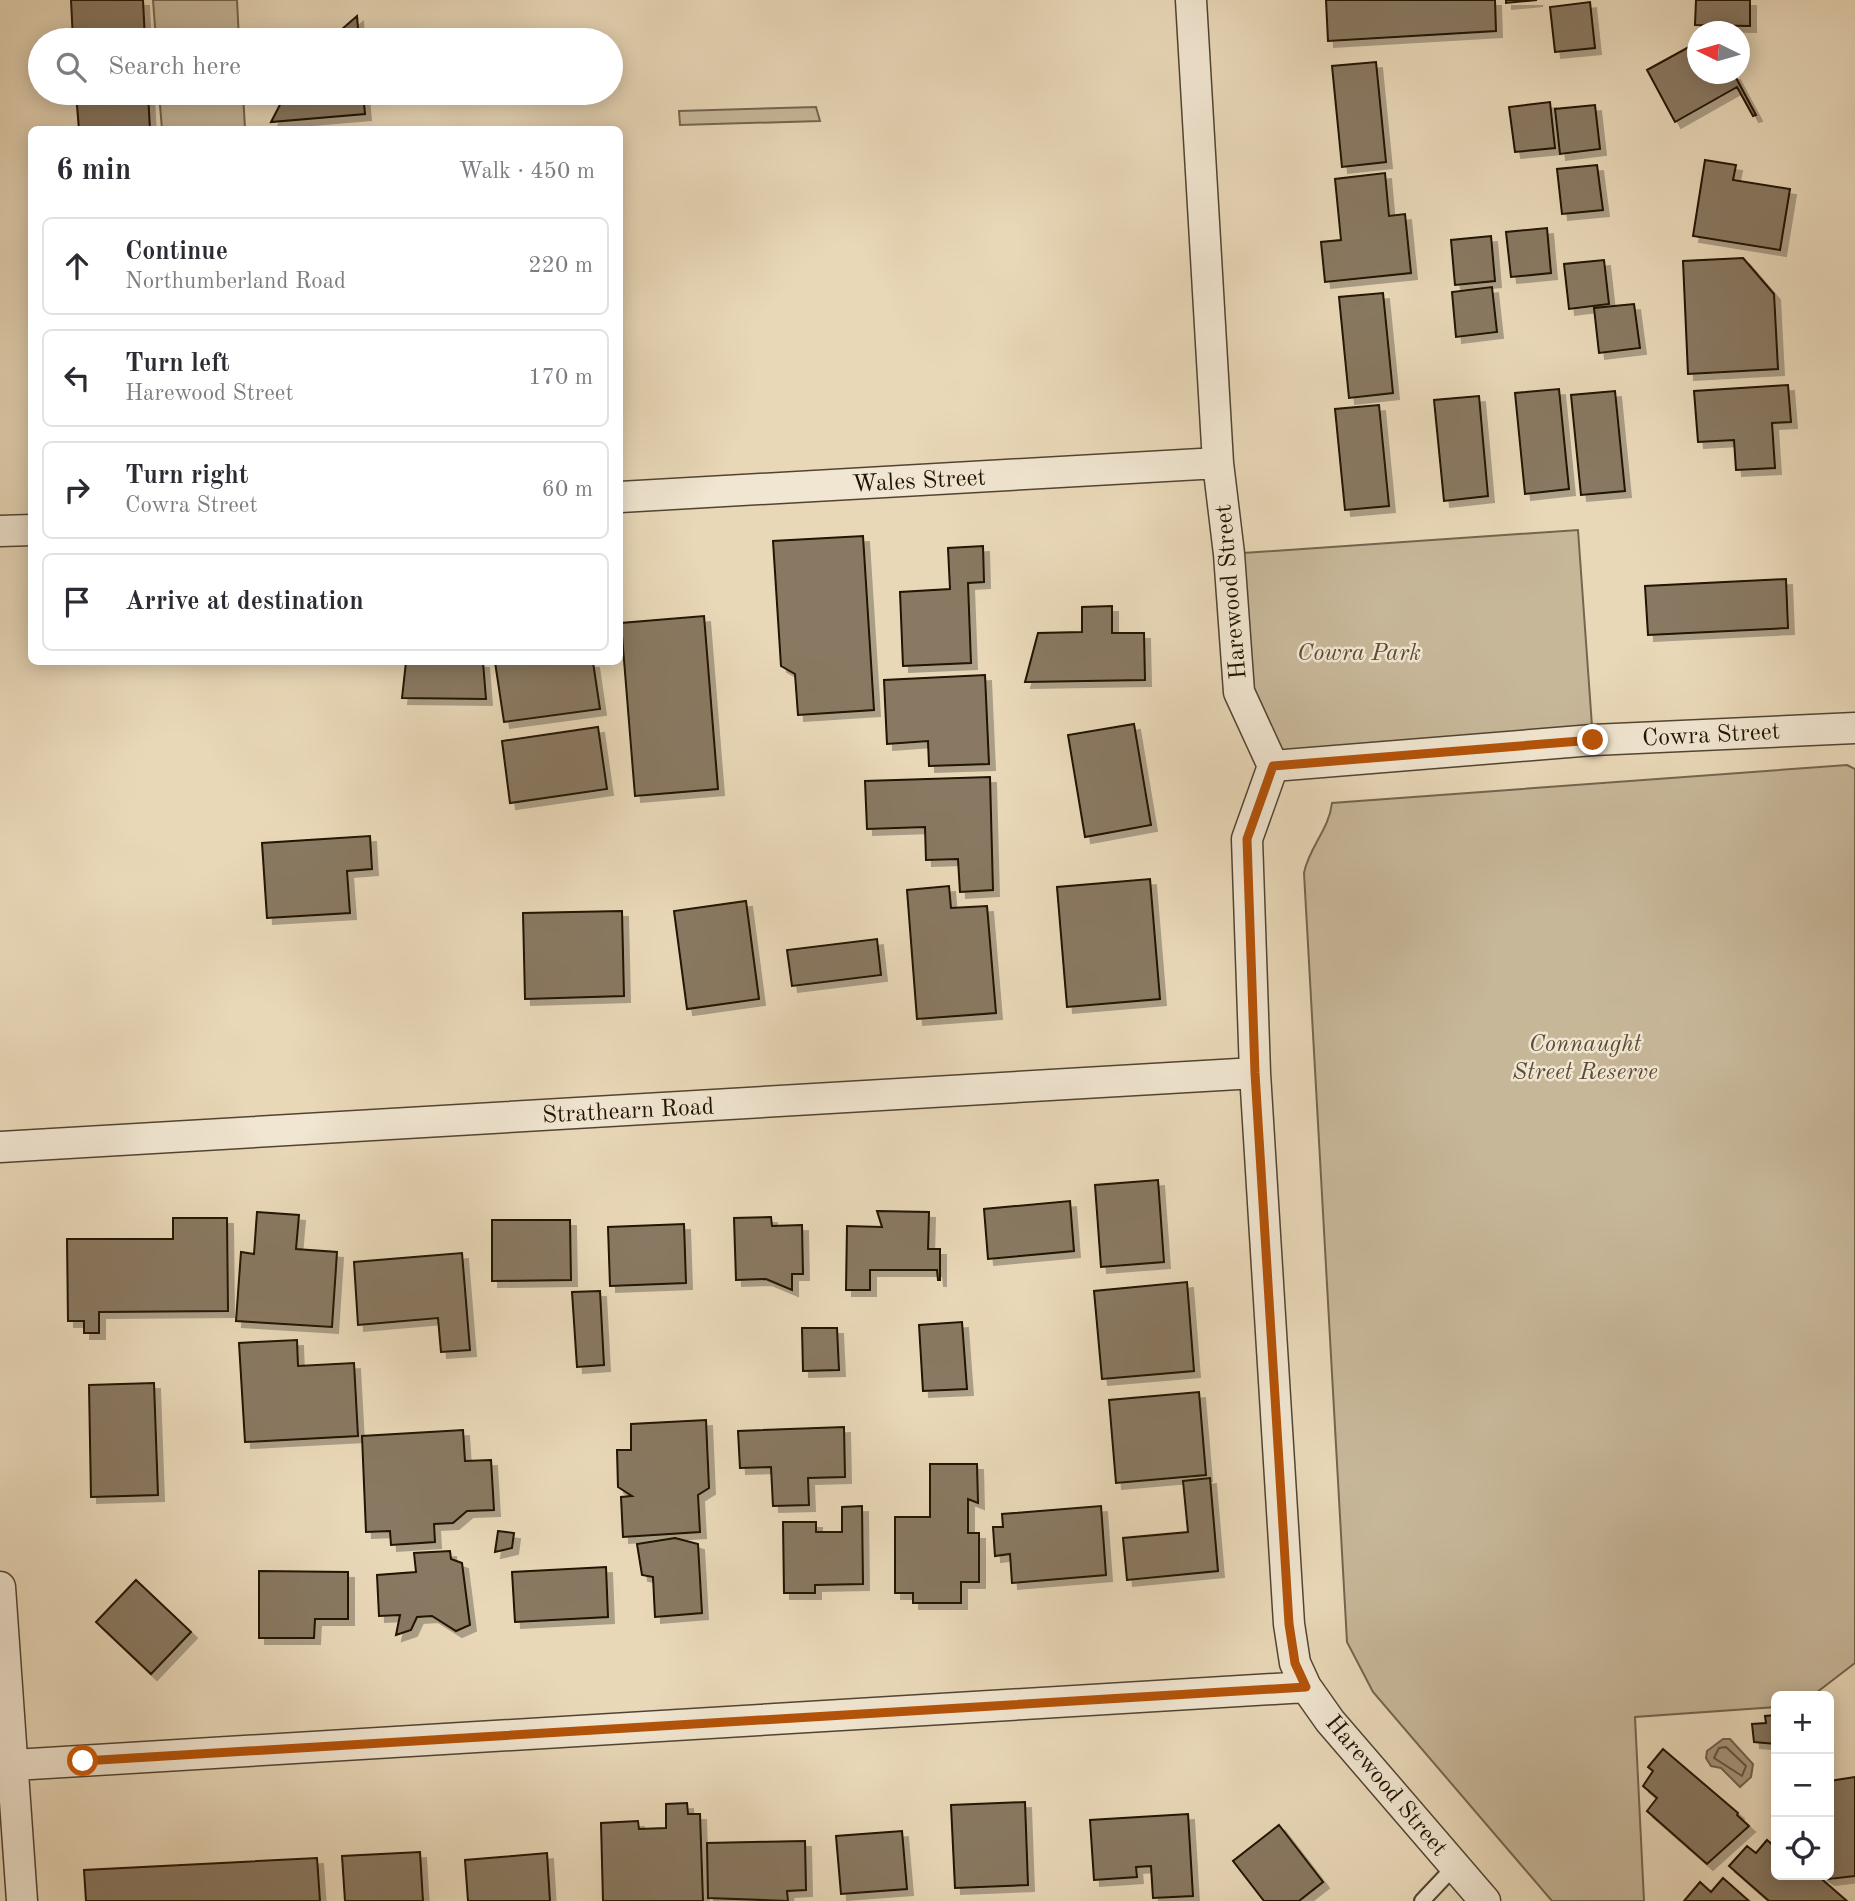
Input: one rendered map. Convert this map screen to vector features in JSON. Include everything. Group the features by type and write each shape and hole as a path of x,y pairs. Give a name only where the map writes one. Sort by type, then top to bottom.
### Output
{"street":[{"name":"Harewood Street","path":"1191,0 1218,463 1229,554 1239,692 1273,766 1247,839 1255,1073 1289,1624 1295,1663 1306,1687 1331,1721 1485,1901"},
{"name":"Wales Street","path":"623,496 1218,463"},
{"path":"0,531 28,530"},
{"name":"Cowra Street","path":"1273,766 1593,740 1855,727"},
{"name":"Strathearn Road","path":"0,1147 1255,1073"},
{"path":"0,1587 15,1765 22,1901"},
{"path":"15,1765 1306,1687"}],"lane":[{"path":"1422,1901 1455,1866"}],"green space":[{"path":"153,0 237,0 238,28 155,28"},
{"path":"160,105 244,105 245,126 162,126"},
{"path":"816,107 820,121 680,125 679,111"},
{"name":"Cowra Park","path":"1578,530 1593,740 1273,766 1239,692 1229,554"},
{"name":"Connaught Street Reserve","path":"1847,765 1855,769 1855,1663 1819,1691 1771,1691 1771,1707 1635,1717 1644,1901 1552,1901 1373,1692 1347,1642 1304,873 1327,822 1332,803"}],"water":[{"path":"1723,1739 1730,1739 1753,1764 1751,1777 1740,1787 1721,1768 1711,1766 1706,1758 1707,1751"}],"building":[{"path":"71,0 143,0 144,28 72,28"},
{"path":"1326,0 1495,0 1496,31 1328,41"},
{"path":"1506,0 1537,0 1506,3"},
{"path":"1696,0 1750,0 1750,21 1695,21"},
{"path":"1590,2 1595,48 1555,52 1550,7"},
{"path":"357,16 358,28 343,28"},
{"path":"1687,48 1687,84 1739,84 1756,115 1753,116 1737,87 1675,122 1647,70"},
{"path":"1376,62 1386,162 1342,167 1332,66"},
{"path":"1550,102 1555,148 1515,152 1509,107"},
{"path":"77,105 149,105 150,126 79,126"},
{"path":"280,105 364,105 365,114 271,122"},
{"path":"1595,105 1600,149 1560,154 1555,109"},
{"path":"1705,160 1736,165 1733,180 1790,189 1780,250 1693,236"},
{"path":"1597,165 1603,210 1562,214 1557,169"},
{"path":"1385,173 1389,216 1405,214 1411,273 1325,282 1321,242 1341,240 1335,179"},
{"path":"1547,228 1551,273 1511,277 1506,232"},
{"path":"1491,236 1495,281 1455,285 1451,240"},
{"path":"1743,258 1774,294 1778,369 1688,374 1683,261"},
{"path":"1604,260 1609,304 1569,309 1564,264"},
{"path":"1492,287 1497,332 1456,337 1452,292"},
{"path":"1383,293 1393,393 1349,398 1339,297"},
{"path":"1634,304 1640,348 1599,353 1594,308"},
{"path":"1788,385 1791,422 1772,423 1775,468 1736,470 1734,440 1698,442 1694,391"},
{"path":"1559,389 1569,489 1525,494 1515,393"},
{"path":"1615,391 1625,491 1581,495 1571,395"},
{"path":"1479,396 1488,496 1444,501 1434,400"},
{"path":"1379,405 1389,506 1345,510 1335,409"},
{"path":"863,536 874,710 798,715 795,674 781,666 773,541"},
{"path":"983,546 984,582 968,583 971,663 903,666 900,592 950,589 948,548"},
{"path":"1786,579 1788,628 1648,635 1645,586"},
{"path":"1112,606 1112,633 1144,633 1145,680 1025,682 1038,633 1082,632 1082,607"},
{"path":"704,616 718,789 635,796 623,623"},
{"path":"406,665 483,665 486,699 402,698"},
{"path":"495,665 593,665 600,709 504,722"},
{"path":"985,675 989,764 929,766 928,741 887,744 884,680"},
{"path":"1134,724 1151,825 1085,837 1068,735"},
{"path":"598,727 607,789 510,803 502,741"},
{"path":"990,777 993,890 960,892 958,859 926,860 925,827 867,829 865,781"},
{"path":"370,836 372,869 347,871 350,913 267,918 262,843"},
{"path":"1150,879 1160,999 1067,1007 1057,887"},
{"path":"949,886 951,908 987,906 996,1013 917,1019 907,890"},
{"path":"746,901 759,999 687,1009 674,911"},
{"path":"622,911 624,996 525,999 523,913"},
{"path":"877,939 881,975 792,986 787,950"},
{"path":"1158,1180 1164,1262 1101,1267 1095,1185"},
{"path":"1070,1201 1074,1251 988,1259 984,1209"},
{"path":"877,1211 929,1212 928,1249 940,1249 940,1280 937,1270 870,1270 870,1290 846,1290 847,1226 882,1227"},
{"path":"257,1212 299,1215 296,1249 337,1252 332,1327 236,1321 241,1252 254,1254"},
{"path":"771,1217 772,1226 802,1225 803,1274 792,1274 792,1290 766,1279 736,1280 734,1218"},
{"path":"173,1218 227,1218 228,1311 99,1312 99,1333 84,1333 84,1321 68,1321 67,1239 173,1239"},
{"path":"492,1220 570,1220 571,1280 492,1281"},
{"path":"684,1224 686,1283 610,1286 608,1227"},
{"path":"462,1253 470,1350 441,1352 438,1318 358,1325 354,1262"},
{"path":"1187,1282 1194,1371 1102,1379 1094,1291"},
{"path":"600,1291 604,1365 577,1367 572,1292"},
{"path":"962,1322 967,1389 923,1391 919,1325"},
{"path":"802,1328 837,1328 839,1370 803,1371"},
{"path":"297,1340 298,1366 354,1363 358,1436 245,1442 239,1343"},
{"path":"154,1383 158,1495 91,1497 89,1385"},
{"path":"1199,1392 1206,1475 1116,1483 1109,1400"},
{"path":"706,1420 709,1488 698,1495 700,1532 623,1537 621,1497 632,1496 618,1487 617,1450 631,1450 631,1424"},
{"path":"844,1427 845,1477 808,1478 809,1505 773,1506 771,1467 740,1468 738,1431"},
{"path":"463,1430 465,1461 491,1460 494,1510 467,1511 453,1523 434,1524 435,1542 391,1545 390,1531 366,1532 362,1436"},
{"path":"930,1464 977,1464 978,1503 968,1499 968,1533 979,1533 979,1582 961,1582 961,1603 913,1603 913,1593 895,1593 895,1517 930,1517"},
{"path":"1210,1478 1218,1571 1127,1580 1123,1538 1188,1532 1183,1481"},
{"path":"862,1506 863,1584 815,1585 815,1593 784,1593 783,1522 816,1522 816,1532 842,1532 842,1507"},
{"path":"1101,1506 1106,1575 1012,1583 1010,1554 995,1556 993,1527 1003,1527 1002,1514"},
{"path":"498,1531 514,1533 512,1548 495,1552"},
{"path":"675,1538 698,1544 702,1613 655,1617 653,1577 642,1575 637,1544"},
{"path":"450,1551 451,1559 462,1563 470,1625 456,1631 432,1616 417,1617 411,1630 396,1635 400,1615 379,1616 377,1575 416,1572 414,1553"},
{"path":"606,1567 608,1617 515,1622 512,1572"},
{"path":"259,1571 348,1572 348,1619 315,1619 314,1638 259,1638"},
{"path":"136,1580 191,1632 151,1674 96,1622"},
{"path":"1771,1715 1771,1744 1754,1742 1752,1724 1766,1723 1765,1716"},
{"path":"1663,1749 1738,1813 1749,1826 1707,1864 1647,1811 1657,1798 1643,1786 1653,1771 1648,1767"},
{"path":"1855,1777 1855,1876 1834,1878 1834,1817 1834,1780"},
{"path":"1025,1802 1028,1885 955,1888 951,1805"},
{"path":"687,1803 688,1814 700,1814 703,1901 603,1901 601,1823 638,1821 639,1829 666,1828 666,1804"},
{"path":"1188,1814 1193,1896 1153,1898 1151,1866 1136,1867 1137,1877 1094,1880 1090,1820"},
{"path":"1279,1825 1323,1882 1299,1901 1264,1901 1233,1861"},
{"path":"902,1831 907,1889 841,1894 836,1836"},
{"path":"1767,1840 1771,1843 1771,1880 1823,1880 1847,1901 1769,1901 1729,1866 1747,1846 1756,1853"},
{"path":"805,1841 806,1890 787,1891 788,1901 708,1898 707,1843"},
{"path":"420,1852 423,1901 345,1901 342,1856"},
{"path":"547,1853 550,1901 468,1901 465,1860"},
{"path":"317,1858 320,1901 86,1901 84,1870"},
{"path":"1723,1878 1749,1901 1684,1901 1700,1882 1711,1892"}],"route":[{"path":"83,1761 1306,1687 1295,1663 1289,1624 1255,1073 1247,839 1273,766 1593,740"}]}
